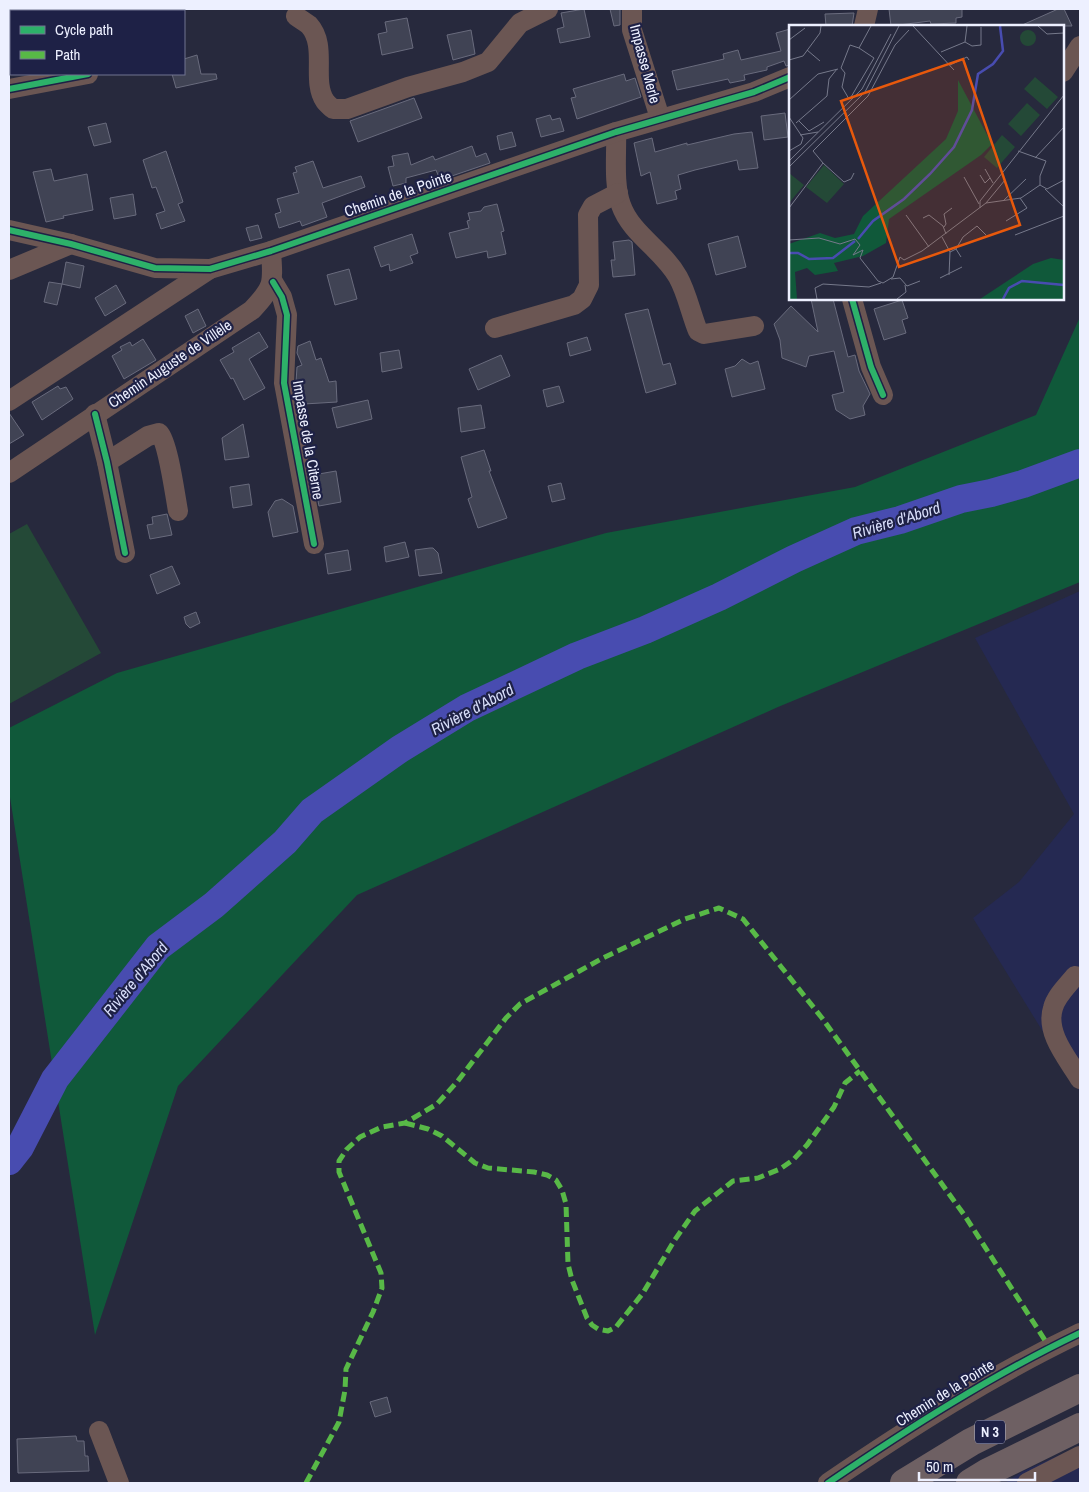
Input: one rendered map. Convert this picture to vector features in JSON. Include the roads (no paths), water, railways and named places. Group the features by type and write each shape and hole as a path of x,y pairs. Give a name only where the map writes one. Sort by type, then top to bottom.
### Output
{"highway":[{"name":"N 3","path":"904,1483 971,1442 1080,1388"},
{"name":"N 3","path":"970,1483 988,1472 1080,1427"},
{"path":"1033,1450 1080,1434"}],"street":[{"path":"296,16 309,26 316,39 320,61 320,83 324,100 333,109 347,110 408,87 463,72 488,62 520,22 548,9"},
{"name":"Impasse Merle","path":"632,9 632,30 660,118"},
{"path":"864,25 868,9"},
{"path":"1064,70 1080,46"},
{"path":"9,90 83,75"},
{"name":"Chemin de la Pointe","path":"9,230 71,244 155,268 210,269 271,251 616,132 789,81"},
{"path":"616,132 618,193 621,206 637,230 667,261 679,277 698,331 704,334 754,326"},
{"path":"495,328 574,305 582,299 589,286 588,215 593,206 618,193"},
{"path":"9,270 71,244"},
{"path":"271,251 273,282"},
{"path":"9,401 210,269"},
{"name":"Chemin Auguste de Villèle","path":"9,473 252,310 264,297 273,282"},
{"name":"Impasse de la Citerne","path":"273,282 282,297 286,315 284,383 314,544"},
{"path":"852,300 872,367 884,395"},
{"path":"95,414 107,462 125,553"},
{"path":"107,462 148,436 160,433 166,448 178,511"},
{"path":"1075,976 1053,1007 1051,1020 1054,1035 1080,1079"},
{"name":"Chemin de la Pointe","path":"828,1483 1025,1359 1080,1333"},
{"path":"99,1431 119,1483"},
{"path":"1028,1483 1080,1456"}],"waterway":[{"name":"Rivière d'Abord","path":"9,1161 20,1147 55,1079 158,947 214,905 285,842 312,811 400,749 467,708 577,656 645,630 719,597 794,559 856,531 900,520 961,499 1023,484 1080,463"}]}
